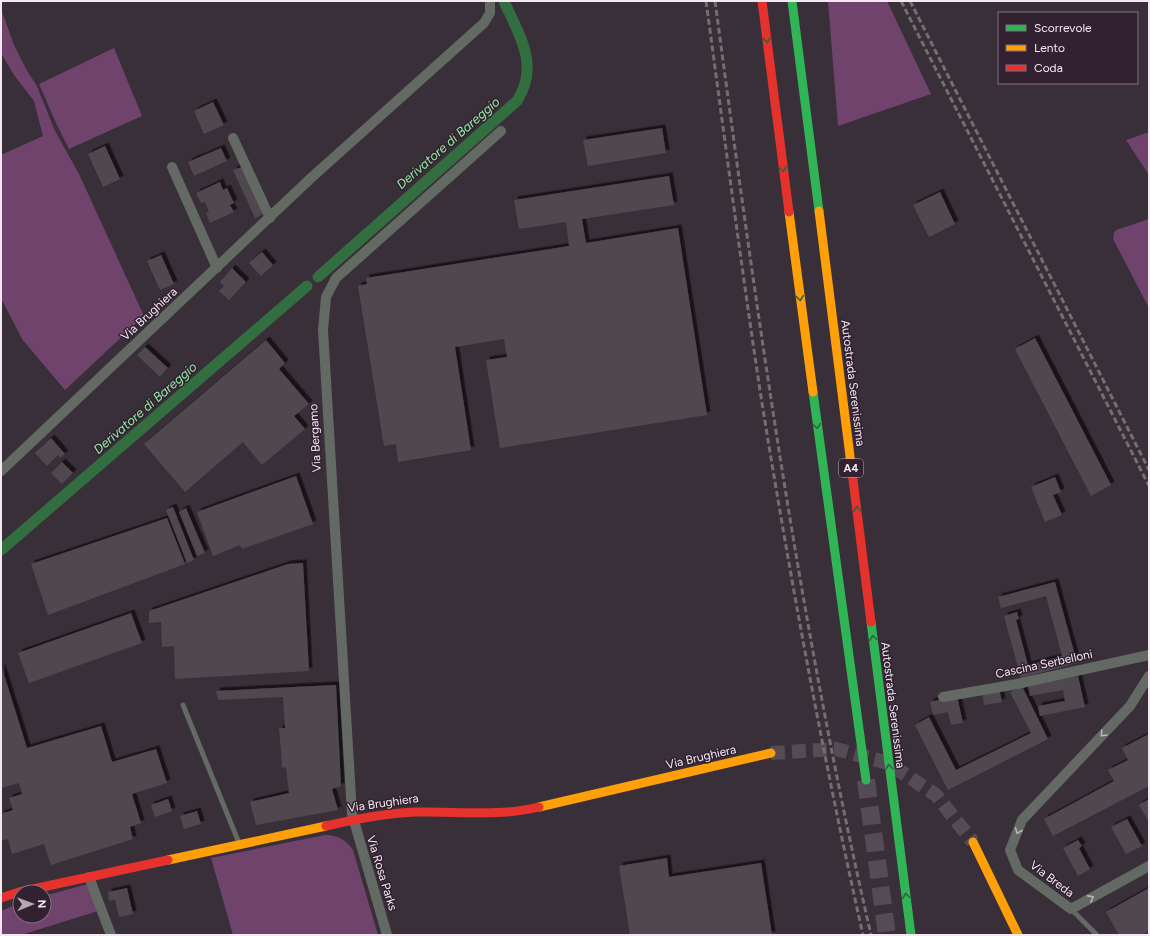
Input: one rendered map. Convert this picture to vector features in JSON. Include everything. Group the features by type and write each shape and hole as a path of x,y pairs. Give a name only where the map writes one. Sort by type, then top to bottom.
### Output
{"main road":[{"name":"A4","path":"762,1 811,380 866,780"},
{"name":"Autostrada Serenissima","path":"792,1 911,935"},
{"name":"Via Brughiera","path":"1,898 19,892 352,820 404,811 432,810 479,813 532,809 771,753"},
{"path":"973,842 1018,935"}],"street":[{"name":"Via Brughiera","path":"1,471 314,175 484,23 490,13 490,1"},
{"name":"Via Bergamo","path":"352,820 338,580 329,465 323,330 324,307 330,288 336,278 501,131"},
{"path":"233,138 270,218"},
{"path":"172,166 217,268"},
{"name":"Cascina Serbelloni","path":"943,697 1017,684 1149,655"},
{"name":"Via Breda","path":"1149,676 1130,706 1022,820 1010,850 1018,870 1071,909 1149,866"},
{"name":"Via Rosa Parks","path":"352,820 387,935"},
{"path":"89,877 111,935"}],"lane":[{"path":"183,705 239,844"},
{"path":"1071,909 1097,935"}],"shaded area":[{"path":"828,1 887,1 931,94 838,126"},
{"path":"1,9 14,45 26,69 37,86 55,131 79,174 144,316 65,390 22,339 1,298 1,155 43,136 34,101 14,75 1,53"},
{"path":"114,48 142,116 69,149 39,84"},
{"path":"1149,132 1149,175 1126,140"},
{"path":"1149,219 1149,308 1113,239 1116,230"},
{"path":"325,835 334,836 341,839 348,843 353,850 378,935 233,935 211,858"},
{"path":"88,884 98,911 21,935 1,935 1,911 12,906 12,924 52,924 52,894"}],"building":[{"path":"213,102 224,125 204,134 194,111"},
{"path":"662,128 666,153 588,166 583,140"},
{"path":"105,146 120,179 103,187 88,154"},
{"path":"221,148 227,161 194,176 188,162"},
{"path":"242,167 263,214 255,218 233,170"},
{"path":"669,176 674,205 582,219 586,243 678,228 707,415 500,448 486,360 507,357 504,339 455,347 471,450 398,462 396,444 384,446 358,286 367,284 366,278 569,246 566,222 519,229 514,200"},
{"path":"220,182 223,190 227,188 234,203 230,205 234,212 210,223 206,213 209,212 205,202 201,203 196,193"},
{"path":"940,192 955,224 929,237 913,205"},
{"path":"262,252 273,265 261,276 249,263"},
{"path":"161,255 174,284 160,290 147,261"},
{"path":"232,268 246,282 229,300 219,291 224,286 220,282"},
{"path":"1035,338 1111,485 1091,496 1015,349"},
{"path":"266,340 285,363 279,369 309,404 294,416 305,429 262,465 243,442 185,492 144,444"},
{"path":"145,347 168,368 160,377 137,355"},
{"path":"51,438 65,454 60,458 58,455 47,466 35,453"},
{"path":"62,462 73,473 62,484 51,473"},
{"path":"296,476 313,524 242,549 240,545 213,556 197,512"},
{"path":"1055,477 1061,492 1053,495 1062,515 1045,522 1031,487"},
{"path":"173,507 194,560 187,563 166,510"},
{"path":"186,508 205,553 197,556 179,512"},
{"path":"167,518 185,564 48,615 31,564"},
{"path":"303,563 309,671 175,679 174,646 162,647 161,622 149,623 149,611 288,564"},
{"path":"1055,582 1077,663 1021,678 1004,616 1017,612 1019,619 1016,620 1028,665 1062,656 1046,596 1001,608 998,597"},
{"path":"131,613 142,643 29,683 18,653"},
{"path":"1,665 27,748 101,726 112,762 156,749 167,783 132,794 141,823 130,827 133,839 51,865 44,844 12,854 8,839 1,841 1,814 13,810 9,798 22,794 19,783 1,788"},
{"path":"1078,676 1085,707 1040,716 1038,706 1065,701 1063,690 1030,696 1028,686"},
{"path":"336,685 341,786 332,789 338,810 256,825 250,802 289,793 286,767 282,768 279,728 285,728 283,697 218,700 216,691"},
{"path":"1022,686 1048,739 948,790 915,725 929,717 956,770 1031,733 1010,692"},
{"path":"999,688 1002,702 984,705 982,691"},
{"path":"957,696 963,723 951,725 948,712 933,715 930,702"},
{"path":"1149,734 1149,786 1053,836 1044,819 1114,781 1108,770 1128,760 1122,748"},
{"path":"168,799 172,811 155,817 151,805"},
{"path":"1149,799 1149,822 1139,805"},
{"path":"197,811 201,824 184,829 180,816"},
{"path":"1127,819 1142,846 1126,854 1111,827"},
{"path":"1078,840 1082,846 1079,848 1090,869 1078,876 1063,848"},
{"path":"667,858 669,877 761,863 772,935 630,935 619,866"},
{"path":"127,888 133,914 119,917 115,899 109,901 108,892"},
{"path":"1149,888 1149,931 1143,935 1119,935 1106,912"}],"waterway":[{"name":"Derivatore di Bareggio","path":"318,277 517,101 524,88 527,75 527,63 521,38 504,1"},
{"name":"Derivatore di Bareggio","path":"1,550 307,286"}],"tunnel":[{"path":"771,753 836,749 888,763 936,795 973,842"},
{"path":"866,780 887,935"}],"railway":[{"path":"706,1 746,298 772,464 795,599 821,734 863,935"},
{"path":"715,1 747,236 782,470 823,703 871,935"},
{"path":"901,1 1149,486"},
{"path":"910,1 1149,470"}],"traffic: fast":[{"path":"792,1 819,211"},
{"path":"813,392 866,780"},
{"path":"871,622 911,935"}],"traffic: slow":[{"path":"819,211 852,472"},
{"path":"789,212 813,392"},
{"path":"539,807 771,753"},
{"path":"168,860 326,826"},
{"path":"973,842 1018,935"}],"traffic: jam":[{"path":"762,1 789,212"},
{"path":"852,472 871,622"},
{"path":"326,826 371,817 404,813 493,813 539,807"},
{"path":"1,898 19,892 168,860"}]}
